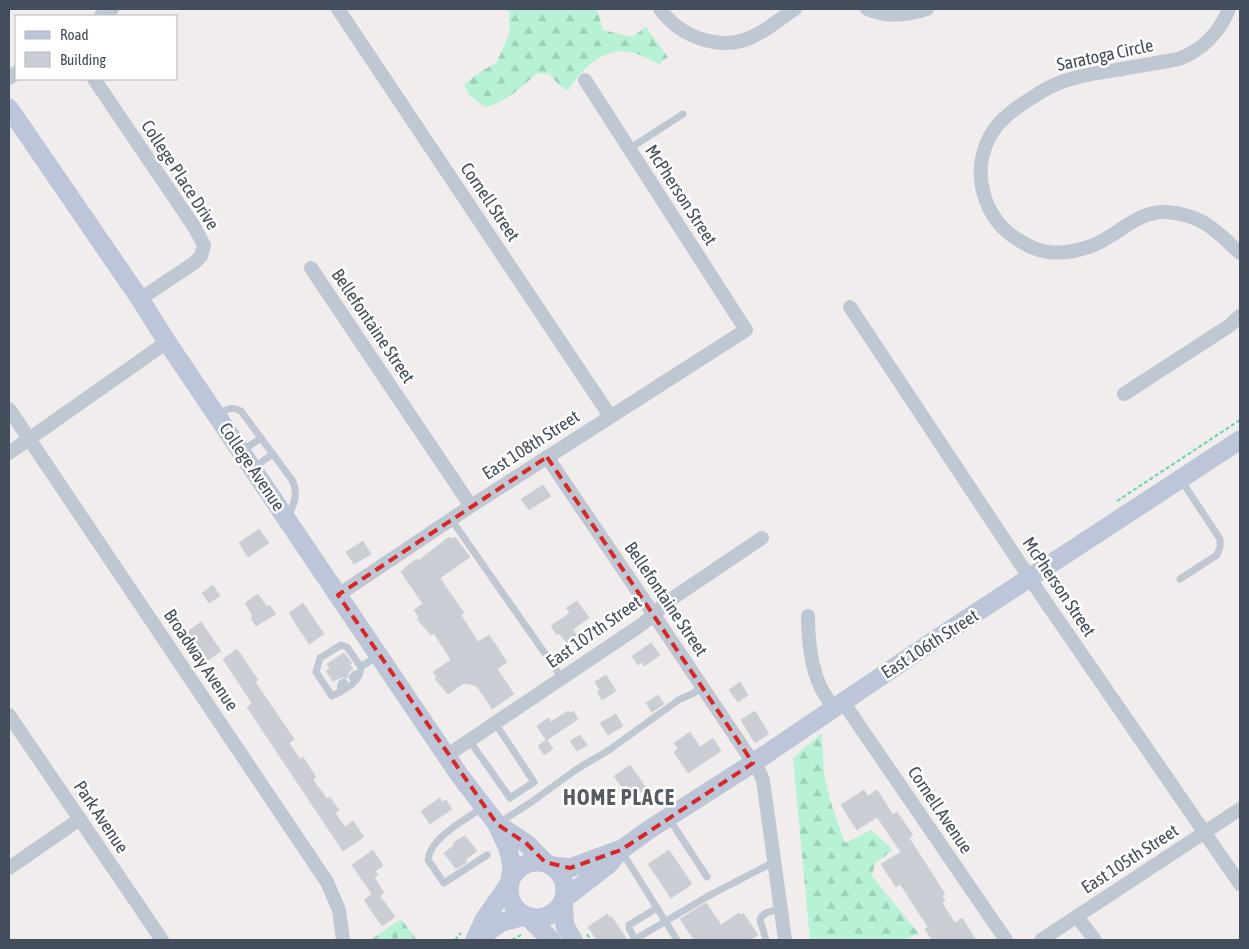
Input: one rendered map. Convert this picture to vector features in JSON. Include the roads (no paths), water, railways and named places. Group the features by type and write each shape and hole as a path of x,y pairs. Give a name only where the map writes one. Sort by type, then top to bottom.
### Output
{"main road":[{"name":"College Avenue","path":"9,108 140,299 446,756 497,824 508,848 512,867 510,882"},
{"name":"East 106th Street","path":"549,864 570,868 620,850 1240,440"},
{"name":"College Avenue","path":"497,824 527,844 549,864"},
{"name":"East 106th Street","path":"563,901 608,864 620,850"},
{"path":"475,940 484,920 517,869 524,864 532,862 549,864 563,879 566,926 578,935"},
{"path":"510,882 508,893 511,902 517,910 551,940"},
{"path":"475,940 502,922 526,916 536,918 548,916 557,910 563,901"}],"street":[{"name":"Cornell Street","path":"338,9 610,416"},
{"path":"660,9 677,27 706,40 725,43 756,36 795,9"},
{"path":"867,9 891,15 906,15 927,9"},
{"name":"Saratoga Circle","path":"1229,9 1215,34 1208,42 1191,54 1179,59 1068,80 1044,90 1022,104 1006,116 990,136 982,157 980,178 985,199 999,223 1014,237 1027,245 1045,252 1078,251 1097,244 1139,218 1152,213 1164,212 1184,214 1206,223 1240,253"},
{"name":"College Place Drive","path":"95,80 198,232 204,244 202,253 194,263 140,299"},
{"name":"McPherson Street","path":"585,80 746,330"},
{"name":"Bellefontaine Street","path":"311,268 471,506"},
{"name":"McPherson Street","path":"850,307 1030,578 1240,884"},
{"path":"1124,394 1229,326 1240,316"},
{"name":"East 108th Street","path":"338,595 546,457 746,330"},
{"path":"9,453 168,342"},
{"name":"Broadway Avenue","path":"9,409 327,882 339,910 343,940"},
{"name":"Bellefontaine Street","path":"546,457 703,687 763,780 785,940"},
{"name":"East 107th Street","path":"446,756 654,615 664,604 762,538"},
{"name":"Cornell Avenue","path":"808,616 810,646 822,690 838,705 1006,940"},
{"name":"Park Avenue","path":"9,715 162,940"},
{"name":"East 105th Street","path":"1041,940 1240,809"},
{"path":"9,868 80,819"},
{"path":"1077,917 1095,940"}],"lane":[{"path":"629,150 683,114"},
{"path":"217,415 226,410 236,408 241,411 295,486 293,507 286,518"},
{"path":"241,451 261,438"},
{"path":"253,468 273,454"},
{"path":"1180,479 1220,539 1220,548 1217,555 1180,580"},
{"path":"451,519 562,678"},
{"path":"360,667 347,647 344,646 337,647 320,658 316,672 332,696 358,680 356,676 360,667 379,655"},
{"path":"340,692 340,684 344,682"},
{"path":"497,824 577,769 609,750 680,699 703,687"},
{"path":"469,740 510,798 534,782 495,723"},
{"path":"483,807 448,830 432,849 428,860 444,883 486,855"},
{"path":"668,817 706,877"},
{"path":"620,850 677,940"},
{"path":"657,908 630,925 628,928 634,940 710,895 774,862"},
{"path":"766,940 760,920 761,917 766,913 780,909"}],"district":[{"name":"HOME PLACE","path":"619,797"}]}
